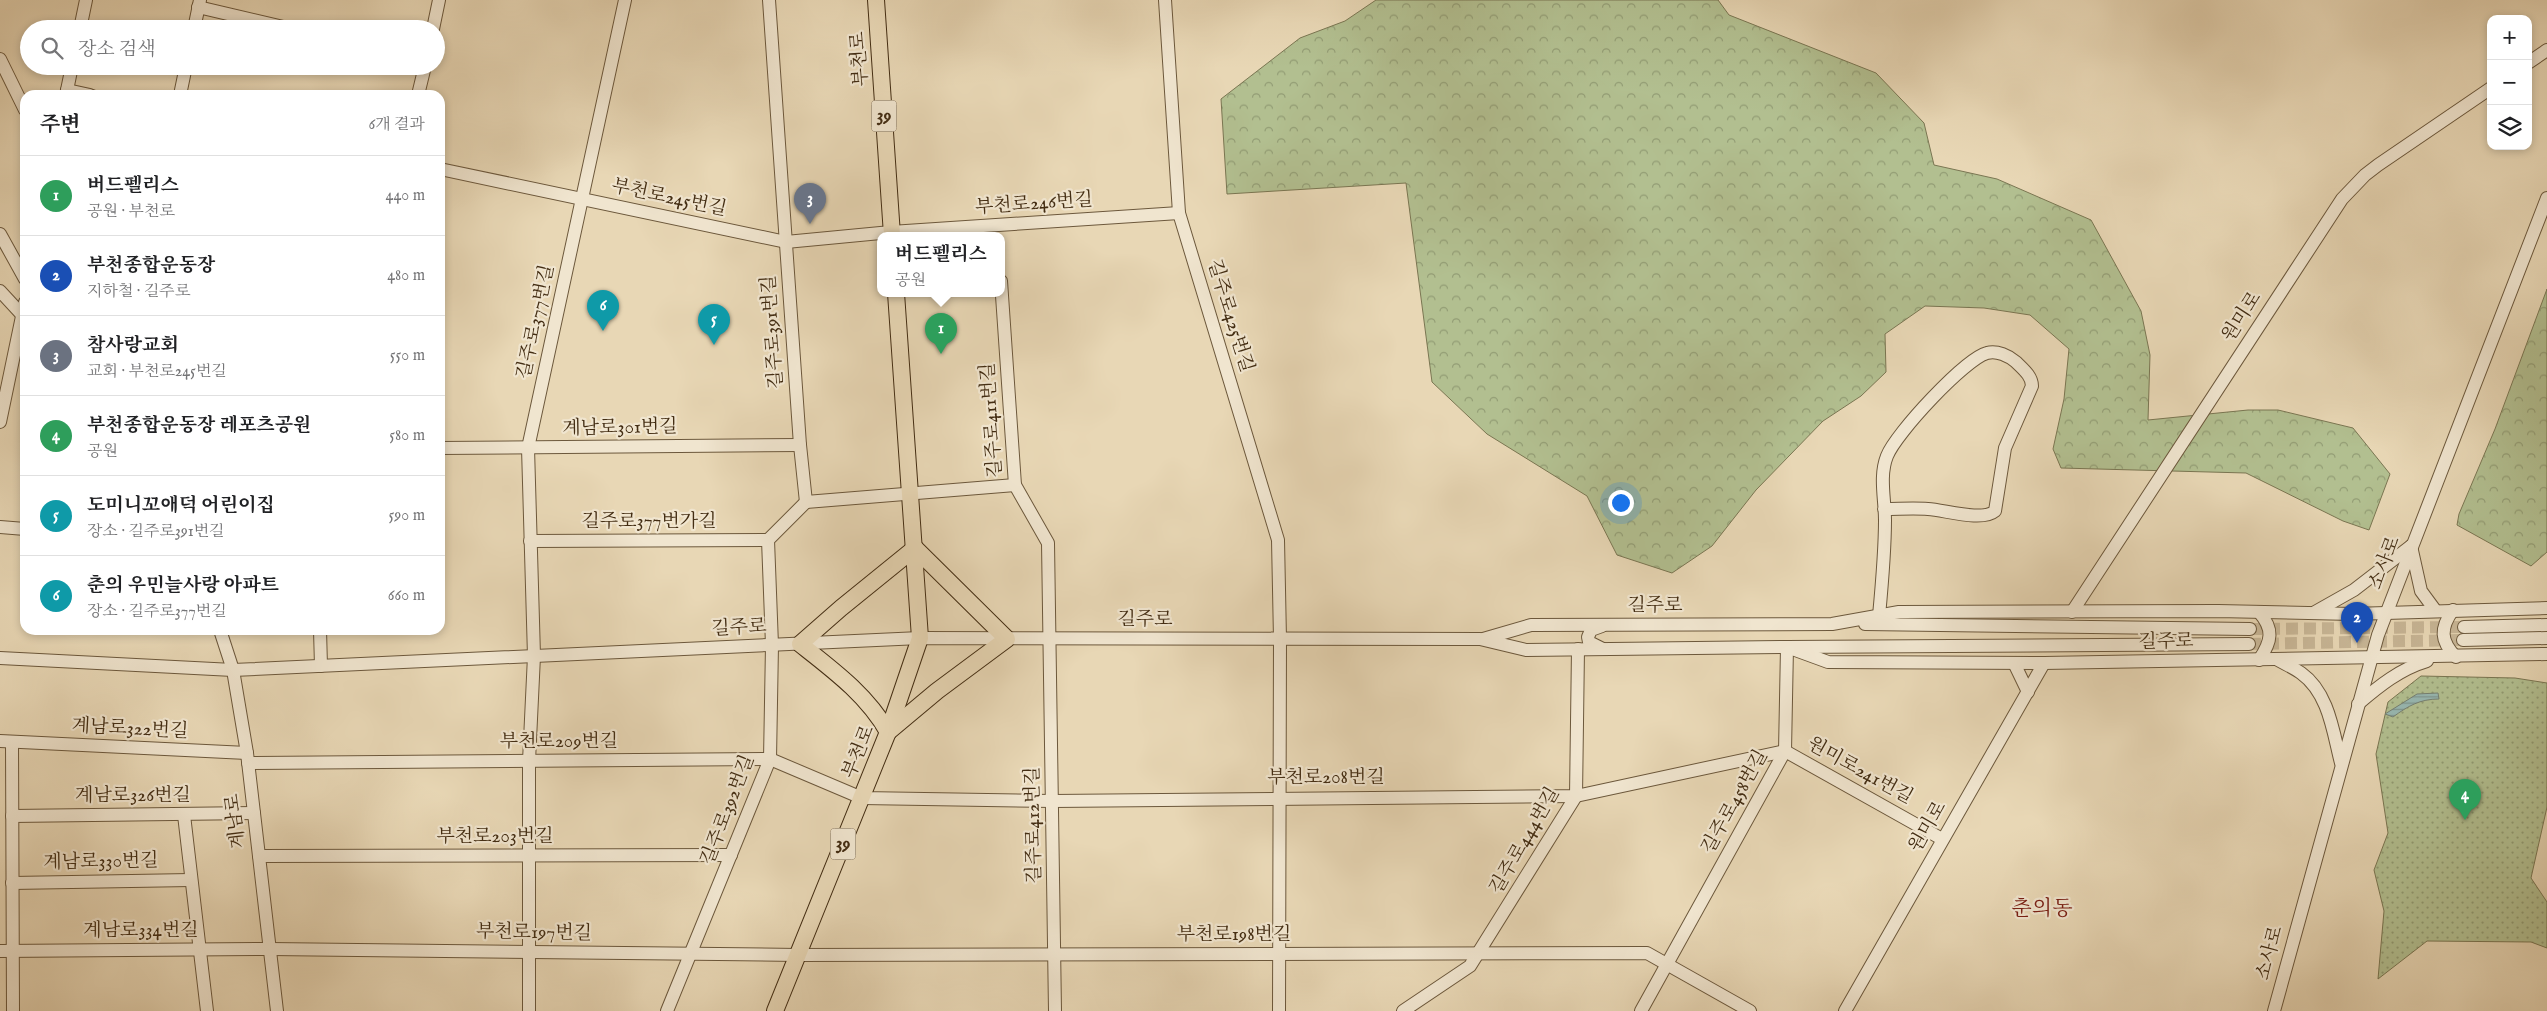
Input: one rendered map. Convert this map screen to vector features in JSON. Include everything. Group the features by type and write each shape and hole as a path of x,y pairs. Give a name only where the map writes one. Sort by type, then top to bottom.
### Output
{"main road":[{"name":"부천로","path":"876,0 892,232"},
{"name":"부천로","path":"775,1011 888,732 920,638 896,297"},
{"path":"915,548 1007,638 937,691 888,732 879,716 851,685 800,644 915,548"}],"street":[{"path":"82,20 86,0"},
{"path":"435,20 439,0"},
{"name":"길주로377번길","path":"529,1011 529,761 534,656 528,448 625,0"},
{"name":"길주로391번길","path":"769,0 800,445 806,502"},
{"name":"길주로425번길","path":"1165,0 1179,212 1278,540 1280,639 1279,1011"},
{"path":"196,20 199,4 259,20"},
{"path":"2532,60 2547,50"},
{"path":"0,60 20,100"},
{"path":"68,90 70,75"},
{"path":"181,90 184,75"},
{"path":"419,90 422,75"},
{"name":"원미로","path":"2072,612 2342,199 2365,175 2378,165 2487,91"},
{"name":"부천로245번길","path":"445,170 786,242 877,235"},
{"name":"소사로","path":"2274,1011 2371,657 2385,613 2547,198"},
{"name":"부천로246번길","path":"945,232 998,230 1179,212"},
{"path":"0,234 20,270"},
{"path":"0,291 20,313"},
{"name":"길주로411번길","path":"1002,297 1015,485 1048,543 1050,639"},
{"path":"0,422 20,334"},
{"path":"1879,616 1885,551 1883,478 1886,459 1893,444 1908,425 1954,378 1980,357 1996,352 2015,361 2028,374 2032,386 2005,448 2000,472 1998,504 1993,513 1978,516 1930,509 1884,509"},
{"name":"계남로301번길","path":"445,448 800,445"},
{"path":"772,645 768,540 806,502 1015,485"},
{"path":"0,527 20,529"},
{"name":"길주로377번가길","path":"530,541 768,540"},
{"path":"2316,612 2354,590 2411,546 2421,590 2436,610"},
{"name":"길주로","path":"1832,624 1900,612 2385,613 2547,608"},
{"path":"2453,610 2446,619 2442,631 2444,641 2456,657"},
{"path":"2259,612 2269,623 2270,633 2266,649 2259,660"},
{"name":"길주로","path":"1480,639 1531,626 1832,624 2250,629"},
{"path":"2464,627 2547,625"},
{"path":"1603,649 1592,644 1588,638 1591,630 1604,626"},
{"name":"계남로","path":"222,635 233,670 248,758 277,1011"},
{"path":"320,635 321,666"},
{"name":"길주로","path":"0,658 233,670 920,638 1480,639 1526,650 2249,644"},
{"path":"2463,640 2547,638"},
{"name":"길주로412번길","path":"1050,639 1055,1011"},
{"name":"길주로392번길","path":"667,1011 770,759 772,645"},
{"name":"길주로","path":"1787,647 1828,662 2044,663 2547,654"},
{"name":"길주로458번길","path":"1641,1011 1785,751 1787,647"},
{"name":"길주로444번길","path":"1403,1011 1470,966 1576,796 1578,650"},
{"path":"2358,704 2384,682 2414,665 2441,657"},
{"path":"2278,660 2302,674 2316,688 2326,708 2342,764"},
{"path":"2014,662 2028,692"},
{"name":"원미로","path":"1845,1011 2044,663"},
{"name":"계남로322번길","path":"6,951 12,883 12,816 6,741 248,758"},
{"name":"부천로208번길","path":"862,798 1053,800 1576,796 1785,751"},
{"name":"원미로241번길","path":"1785,751 1942,840"},
{"name":"부천로209번길","path":"248,758 529,761 770,759 862,798"},
{"name":"계남로326번길","path":"12,816 254,813"},
{"path":"184,815 207,1011"},
{"name":"부천로203번길","path":"259,856 730,855"},
{"name":"계남로330번길","path":"12,883 191,880"},
{"name":"부천로197번길","path":"270,949 798,955"},
{"name":"계남로334번길","path":"6,951 270,949"},
{"path":"6,951 13,1011"},
{"name":"부천로198번길","path":"798,955 1647,953 1668,962 1750,1011"}],"green space":[{"path":"1376,0 1718,0 1729,15 1876,73 1924,123 1934,165 1997,179 2091,220 2141,311 2150,355 2148,420 2248,410 2278,410 2353,428 2390,474 2369,530 2343,521 2246,473 2061,468 2053,449 2064,399 2069,349 2030,315 1984,308 1925,306 1885,334 1886,372 1861,396 1823,421 1756,490 1712,546 1672,573 1617,555 1587,496 1487,434 1432,382 1406,183 1227,194 1221,99 1300,38 1345,21"},
{"path":"2547,289 2547,552 2531,566 2457,525 2459,514 2495,429"},
{"path":"2421,676 2515,678 2547,683 2547,807 2531,878 2547,902 2547,948 2531,942 2427,941 2378,979 2384,911 2374,870 2388,833 2376,754 2388,702"}],"water":[{"path":"2438,693 2439,699 2426,700 2414,704 2393,717 2385,714 2417,694"}],"tunnel":[{"path":"2250,629 2464,627"},
{"path":"2249,644 2463,640"}],"place":[{"name":"참사랑교회","path":"810,224"},
{"name":"춘의 우민늘사랑 아파트","path":"603,331"},
{"name":"도미니꼬애덕 어린이집","path":"714,345"},
{"name":"버드펠리스","path":"941,354"},
{"name":"부천종합운동장","path":"2357,643"},
{"name":"부천종합운동장 레포츠공원","path":"2465,820"}],"district":[{"name":"춘의동","path":"2042,909"}]}
